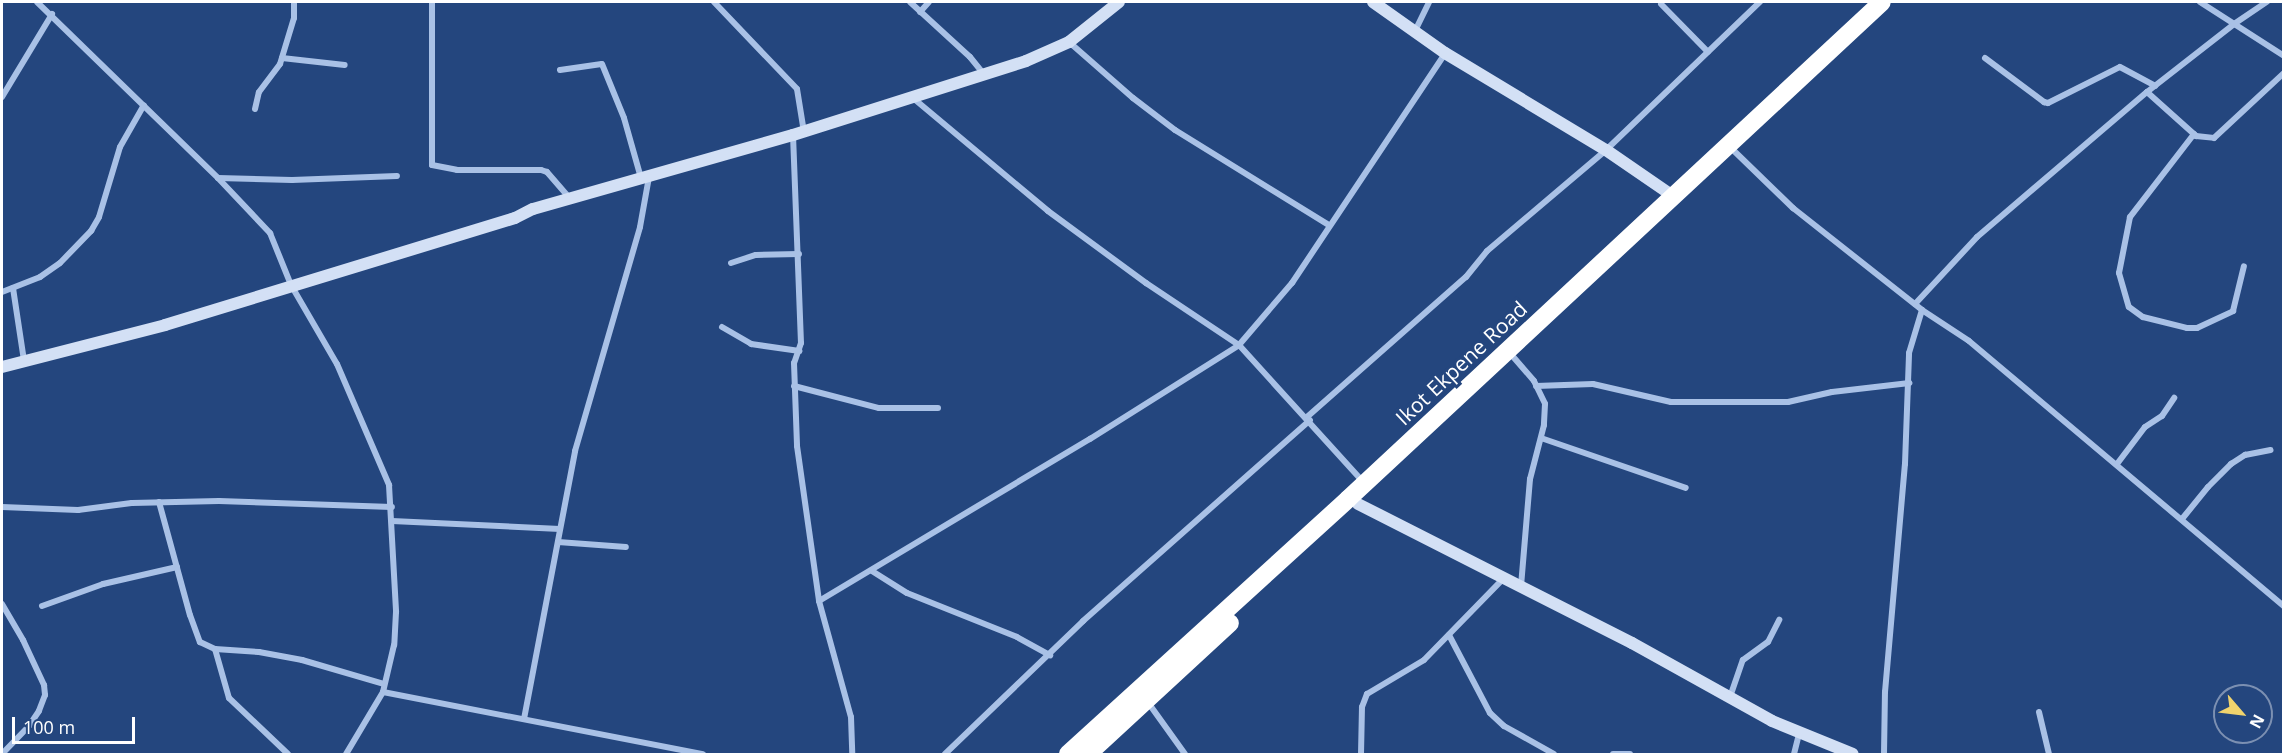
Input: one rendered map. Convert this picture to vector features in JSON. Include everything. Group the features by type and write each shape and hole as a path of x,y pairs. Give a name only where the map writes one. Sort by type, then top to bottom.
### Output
{"highway":[{"name":"Ikot Ekpene Road","path":"1068,754 1510,354 1731,148 1882,2"},
{"name":"Ikot Ekpene Road","path":"1088,754 1358,504 1673,196 1731,148 1896,2"}],"street":[{"path":"37,2 52,14 218,178 270,233 291,285 336,364 389,484 392,507 395,634 384,688 346,754"},
{"path":"255,109 259,92 282,58 294,18 294,2"},
{"path":"432,2 432,165 457,170 541,170 547,172 571,199"},
{"path":"714,2 797,89 801,343 794,363 794,386 802,491 819,601 851,717 852,754"},
{"path":"910,2 970,57 984,74"},
{"path":"920,12 929,2"},
{"path":"2,367 165,325 571,199 799,134 1026,61 1069,42 1119,2"},
{"path":"1373,2 1446,53 1606,150 1673,196"},
{"path":"1414,31 1429,2"},
{"path":"945,754 1083,621 1466,277 1487,252 1606,150 1760,2"},
{"path":"2200,2 2283,56"},
{"path":"1915,304 1977,237 2147,92 2234,24 2267,2"},
{"path":"1661,4 1708,52"},
{"path":"2,97 52,14"},
{"path":"1069,42 1133,98 1175,130 1329,225"},
{"path":"819,601 1090,440 1239,345 1292,283 1446,53"},
{"path":"282,58 345,65"},
{"path":"1985,58 2044,102 2120,67 2155,86"},
{"path":"524,719 575,451 640,227 645,178 602,64 560,70"},
{"path":"2147,92 2194,134 2214,138 2283,74"},
{"path":"912,97 1048,211 1146,283 1239,345 1365,483"},
{"path":"2,292 40,277 60,263 91,231 99,217 120,147 144,105"},
{"path":"2194,134 2130,217 2119,273 2129,307 2143,317 2187,328 2197,328 2233,311 2244,266"},
{"path":"1731,148 1793,208 1922,310 1969,341 2283,606"},
{"path":"218,178 292,180 397,176"},
{"path":"731,263 756,255 799,254"},
{"path":"13,288 24,361"},
{"path":"1884,754 1885,692 1895,585 1908,383 1912,337 1922,310"},
{"path":"722,327 751,344 799,351"},
{"path":"1510,354 1536,386 1545,404 1544,425 1530,479 1521,586"},
{"path":"1536,386 1593,384 1671,402 1776,402 1800,401 1832,392 1908,383"},
{"path":"794,386 879,408 938,408"},
{"path":"2117,464 2145,428 2162,416 2174,398"},
{"path":"1540,438 1686,488"},
{"path":"2182,519 2208,487 2231,464 2245,455 2271,450"},
{"path":"2,507 78,510 159,502 392,507"},
{"path":"159,502 199,640 215,649 259,652 302,660 384,688 524,719 703,754"},
{"path":"1358,504 1504,577 1799,734 1853,754"},
{"path":"392,521 560,529"},
{"path":"558,542 626,548"},
{"path":"42,606 103,584 177,567"},
{"path":"872,571 926,602 1017,637 1050,655"},
{"path":"1361,754 1362,707 1367,694 1424,660 1504,577"},
{"path":"2,604 23,640 44,685 45,695 39,711 29,726 2,754"},
{"path":"1730,697 1743,660 1768,642 1779,620"},
{"path":"1449,635 1490,713 1504,726 1554,754"},
{"path":"215,649 229,698 288,754"},
{"path":"1146,701 1185,754"},
{"path":"2039,712 2049,754"},
{"path":"1794,754 1799,734"},
{"path":"1613,754 1629,754"}]}
